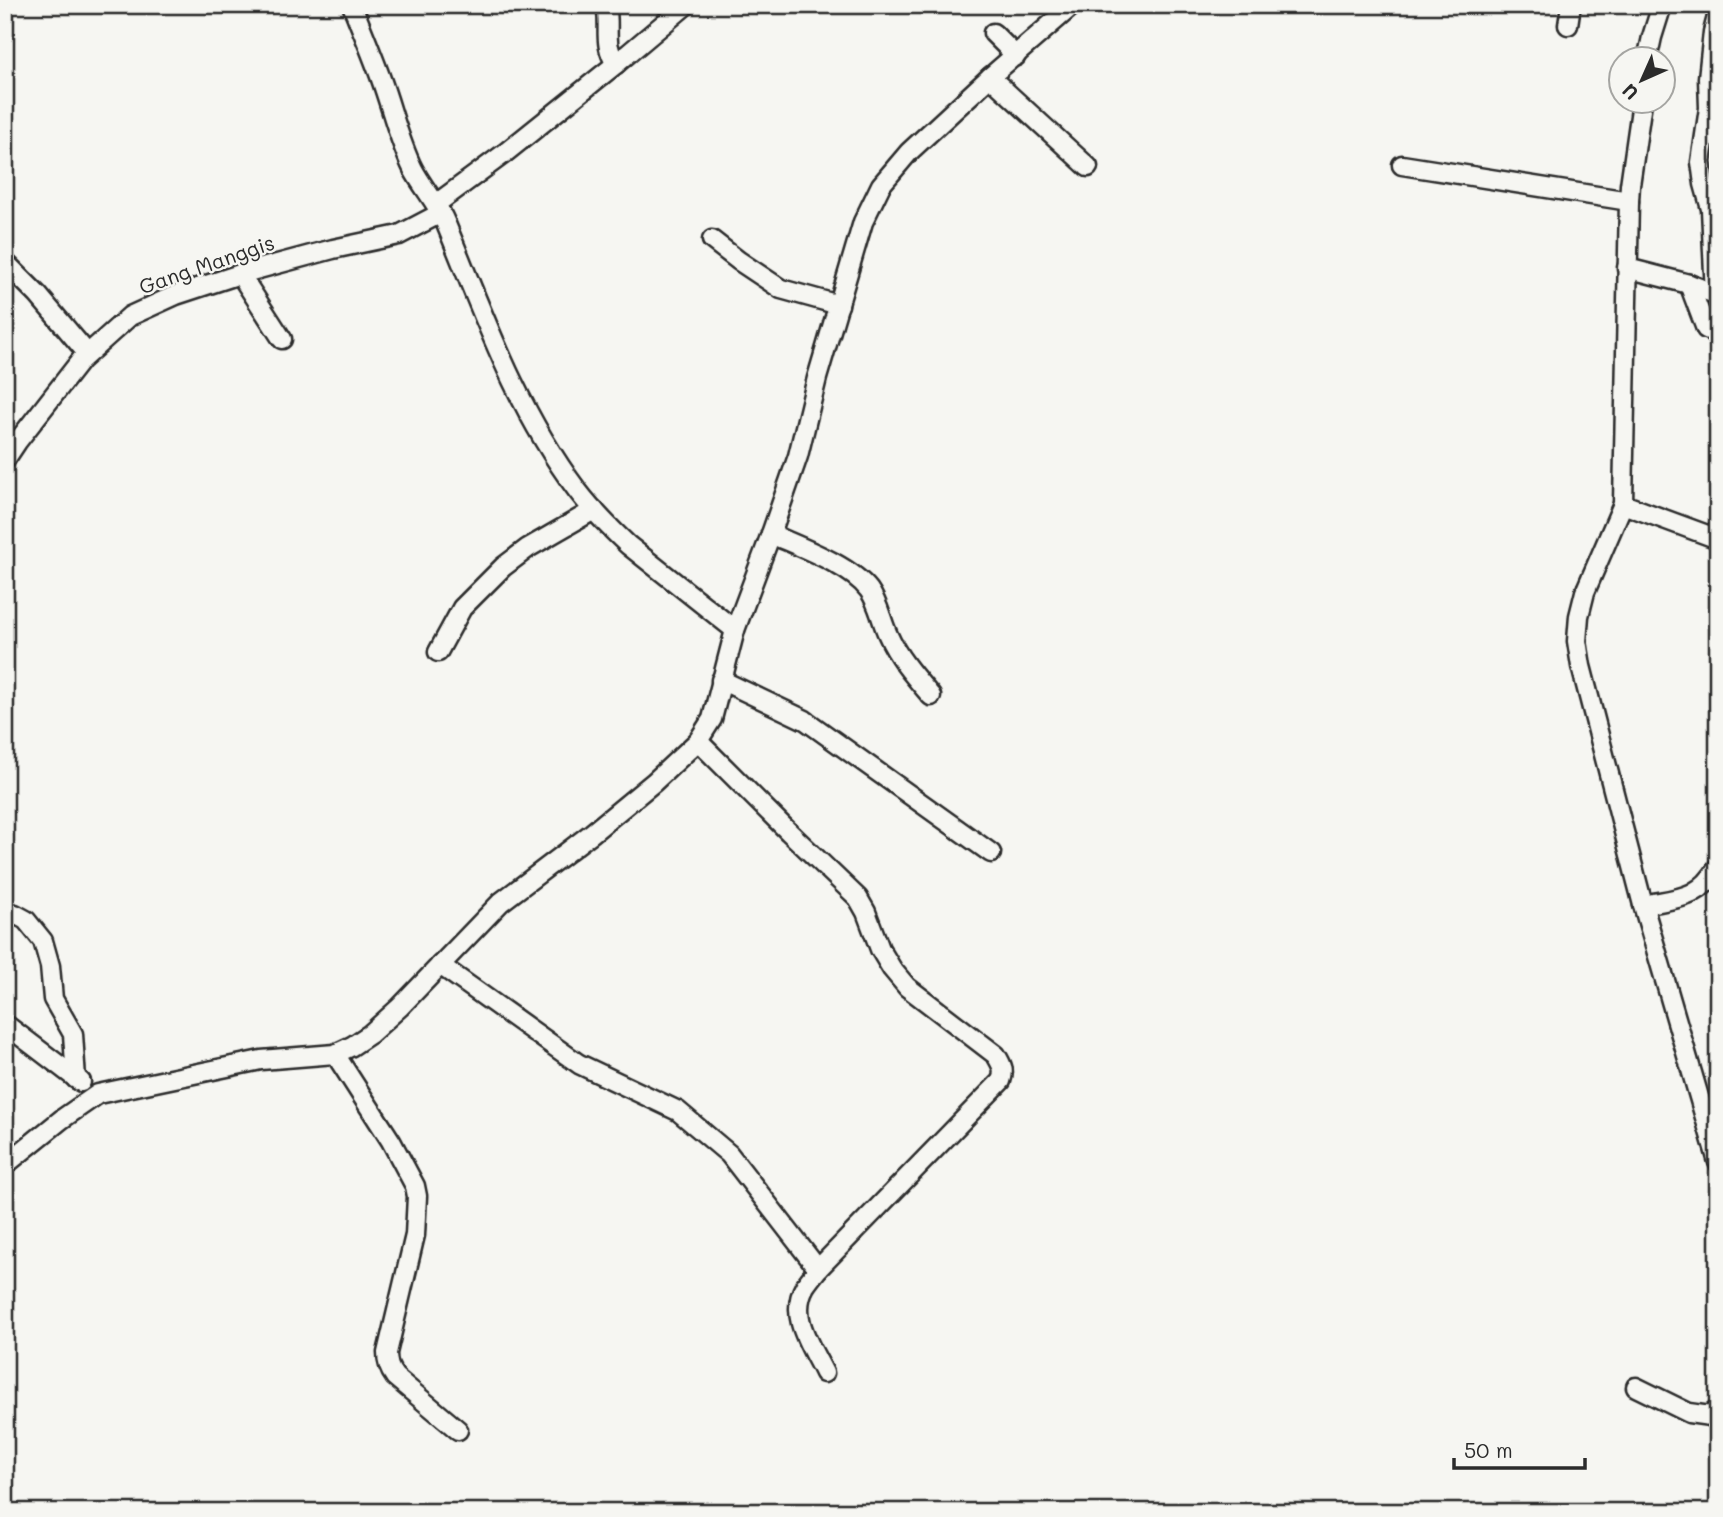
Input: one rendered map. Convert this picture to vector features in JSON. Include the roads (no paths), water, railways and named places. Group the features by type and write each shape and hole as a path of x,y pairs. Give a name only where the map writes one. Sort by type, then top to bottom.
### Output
{"street":[{"path":"352,5 404,148 438,209 511,381 546,443 577,491 628,545 735,630"},
{"path":"606,5 608,46 616,64"},
{"name":"Gang Manggis","path":"5,460 16,442 87,353 130,316 176,295 240,274 333,249 399,235 438,209 686,5"},
{"path":"5,1165 98,1094 261,1060 335,1054 352,1046 400,1007 501,902 644,791 698,741 712,719 735,630 797,456 863,222 881,185 909,152 1073,5"},
{"path":"1568,25 1571,5"},
{"path":"1650,46 1662,5"},
{"path":"1627,268 1689,284 1716,295 1712,209 1701,162 1709,108 1708,78 1713,32 1718,13"},
{"path":"993,33 1017,56"},
{"path":"990,77 1088,167"},
{"path":"1640,116 1629,201 1623,504 1585,592 1577,641 1581,666 1643,905 1718,1163"},
{"path":"1402,165 1629,201"},
{"path":"712,240 781,289 839,305"},
{"path":"5,262 38,295 87,353"},
{"path":"240,274 282,339"},
{"path":"1689,284 1706,329 1718,334"},
{"path":"1623,504 1718,539"},
{"path":"438,652 462,608 503,567 528,548 594,510"},
{"path":"771,534 836,565 860,580 878,607 887,634 903,662 932,696"},
{"path":"721,680 805,720 991,853"},
{"path":"698,741 858,898 880,949 892,970 907,987 987,1047 1002,1064 1004,1073 1001,1080 818,1269 805,1286 798,1304 799,1321 824,1373"},
{"path":"1643,905 1690,895 1705,885 1718,867"},
{"path":"5,911 26,920 43,940 50,966 53,999 73,1034 76,1079"},
{"path":"440,965 579,1064 678,1111 729,1154 818,1269"},
{"path":"5,1024 98,1094"},
{"path":"335,1054 391,1141 415,1186 415,1235 387,1361 395,1377 458,1430"},
{"path":"1636,1387 1689,1413 1710,1416 1718,1409"}]}
